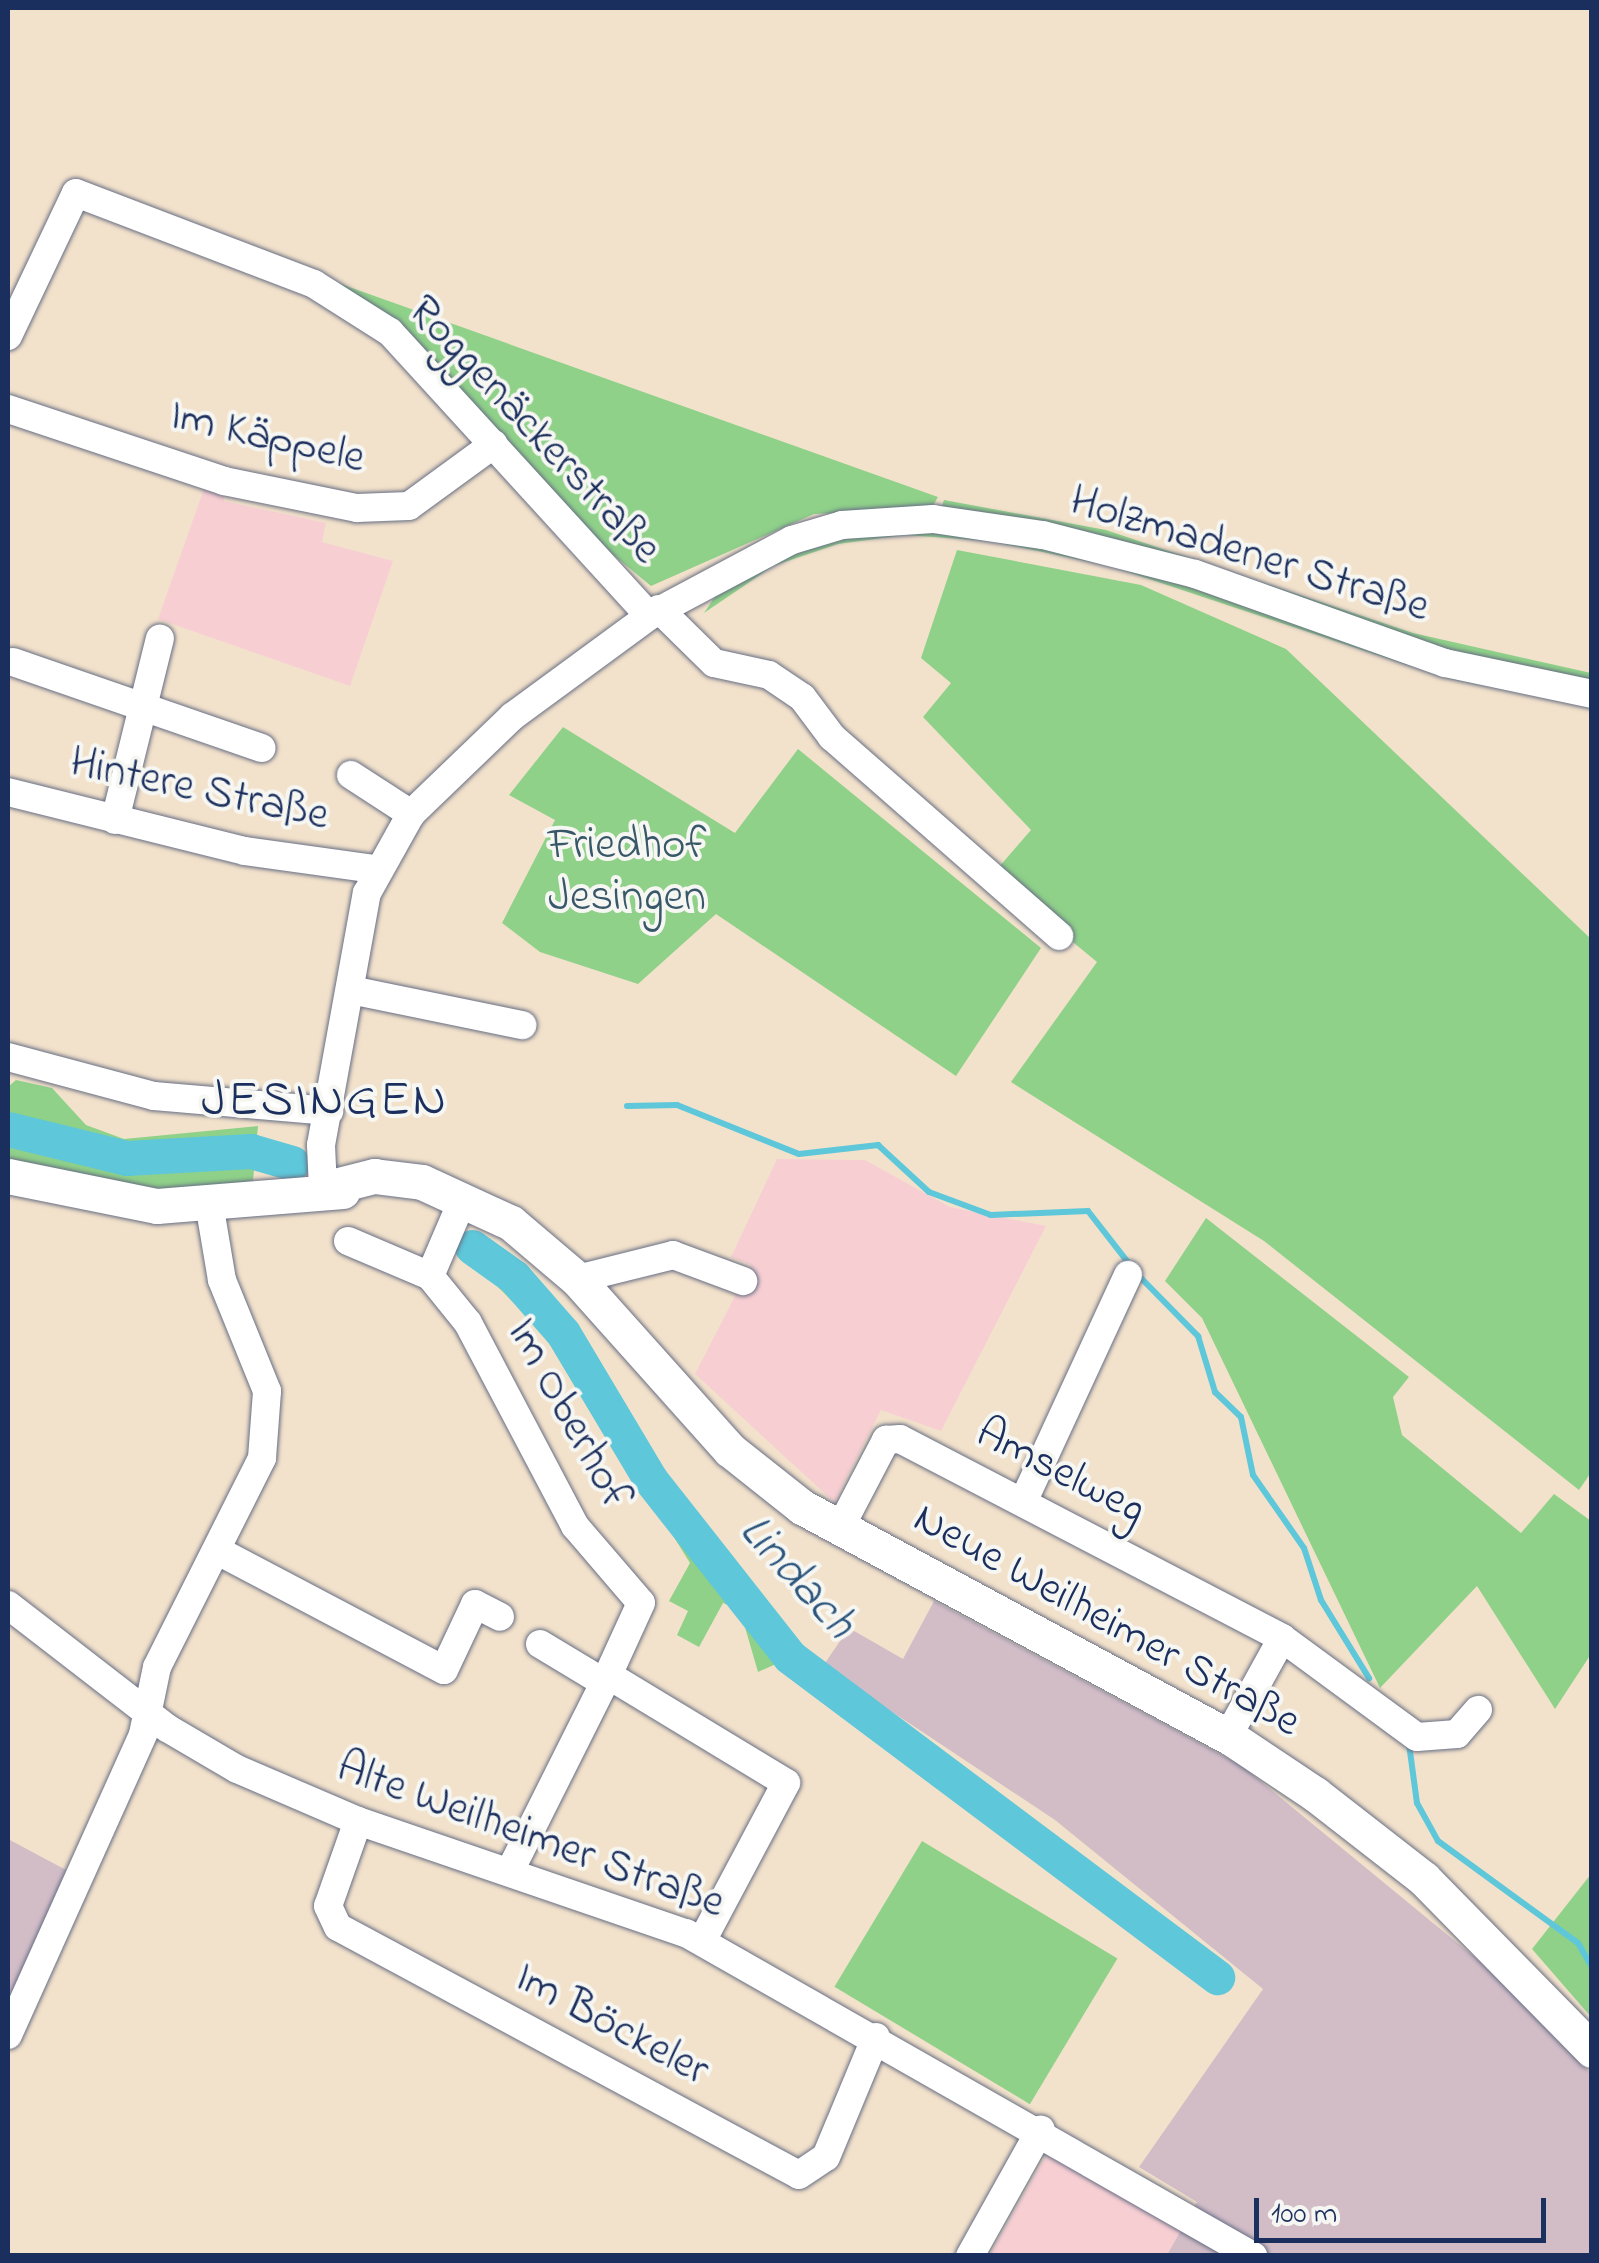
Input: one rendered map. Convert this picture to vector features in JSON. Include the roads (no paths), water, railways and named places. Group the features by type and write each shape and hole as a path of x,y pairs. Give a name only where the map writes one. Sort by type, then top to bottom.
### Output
{"main road":[{"name":"Neue Weilheimer Straße","path":"8,1176 122,1201 209,1203 323,1189 374,1176 463,1199 511,1223 577,1278 730,1450 839,1530 1228,1736 1424,1878 1592,2050"}],"street":[{"name":"Roggenäckerstraße","path":"8,336 76,192 314,284 390,332 654,612"},
{"name":"Im Käppele","path":"8,409 224,481 358,508 409,506 494,444"},
{"name":"Holzmadener Straße","path":"374,868 412,814 513,716 654,612 792,540 842,525 933,519 1122,554 1445,663 1592,694"},
{"path":"654,612 714,663 768,675 802,697 832,737 1059,936"},
{"path":"115,820 160,638"},
{"path":"13,662 262,748"},
{"path":"351,775 412,814"},
{"name":"Hintere Straße","path":"8,792 115,820 374,868"},
{"path":"323,1189 329,1111 374,868"},
{"path":"351,990 522,1025"},
{"path":"8,1057 154,1096 329,1111"},
{"path":"348,1242 430,1276 463,1199"},
{"path":"11,2019 147,1712 156,1667 220,1552 271,1420 222,1280 209,1203"},
{"path":"577,1278 672,1255 744,1281"},
{"path":"1024,1500 1128,1274"},
{"name":"Im Oberhof","path":"430,1276 506,1384 575,1526 641,1604 606,1679"},
{"name":"Amselweg","path":"839,1530 886,1440 1024,1500 1282,1638 1431,1743 1457,1734 1478,1710"},
{"path":"220,1552 444,1670 474,1604 500,1617"},
{"name":"Alte Weilheimer Straße","path":"8,1605 147,1712 237,1768 358,1821 510,1871 702,1942 1041,2129 1253,2256"},
{"path":"1228,1736 1282,1638"},
{"path":"540,1644 786,1782 702,1942"},
{"path":"510,1871 606,1679"},
{"name":"Im Böckeler","path":"358,1821 328,1906 338,1927 798,2175 826,2157 876,2036"},
{"path":"970,2256 1041,2129"}],"waterway":[{"path":"627,1106 677,1105 799,1154 878,1145 929,1192 991,1215 1088,1211 1130,1265"},
{"name":"Lindach","path":"8,1129 126,1158 251,1151 292,1163"},
{"name":"Lindach","path":"472,1247 514,1277 563,1333 650,1479 790,1657 1217,1977"},
{"path":"1138,1275 1198,1336 1215,1392 1241,1417 1253,1475 1304,1548 1321,1600 1369,1678"},
{"path":"1409,1744 1417,1803 1438,1841 1578,1943 1592,1967"}],"district":[{"name":"JESINGEN","path":"325,1102"}],"park label":[{"name":"Friedhof Jesingen","path":"627,873"}]}
